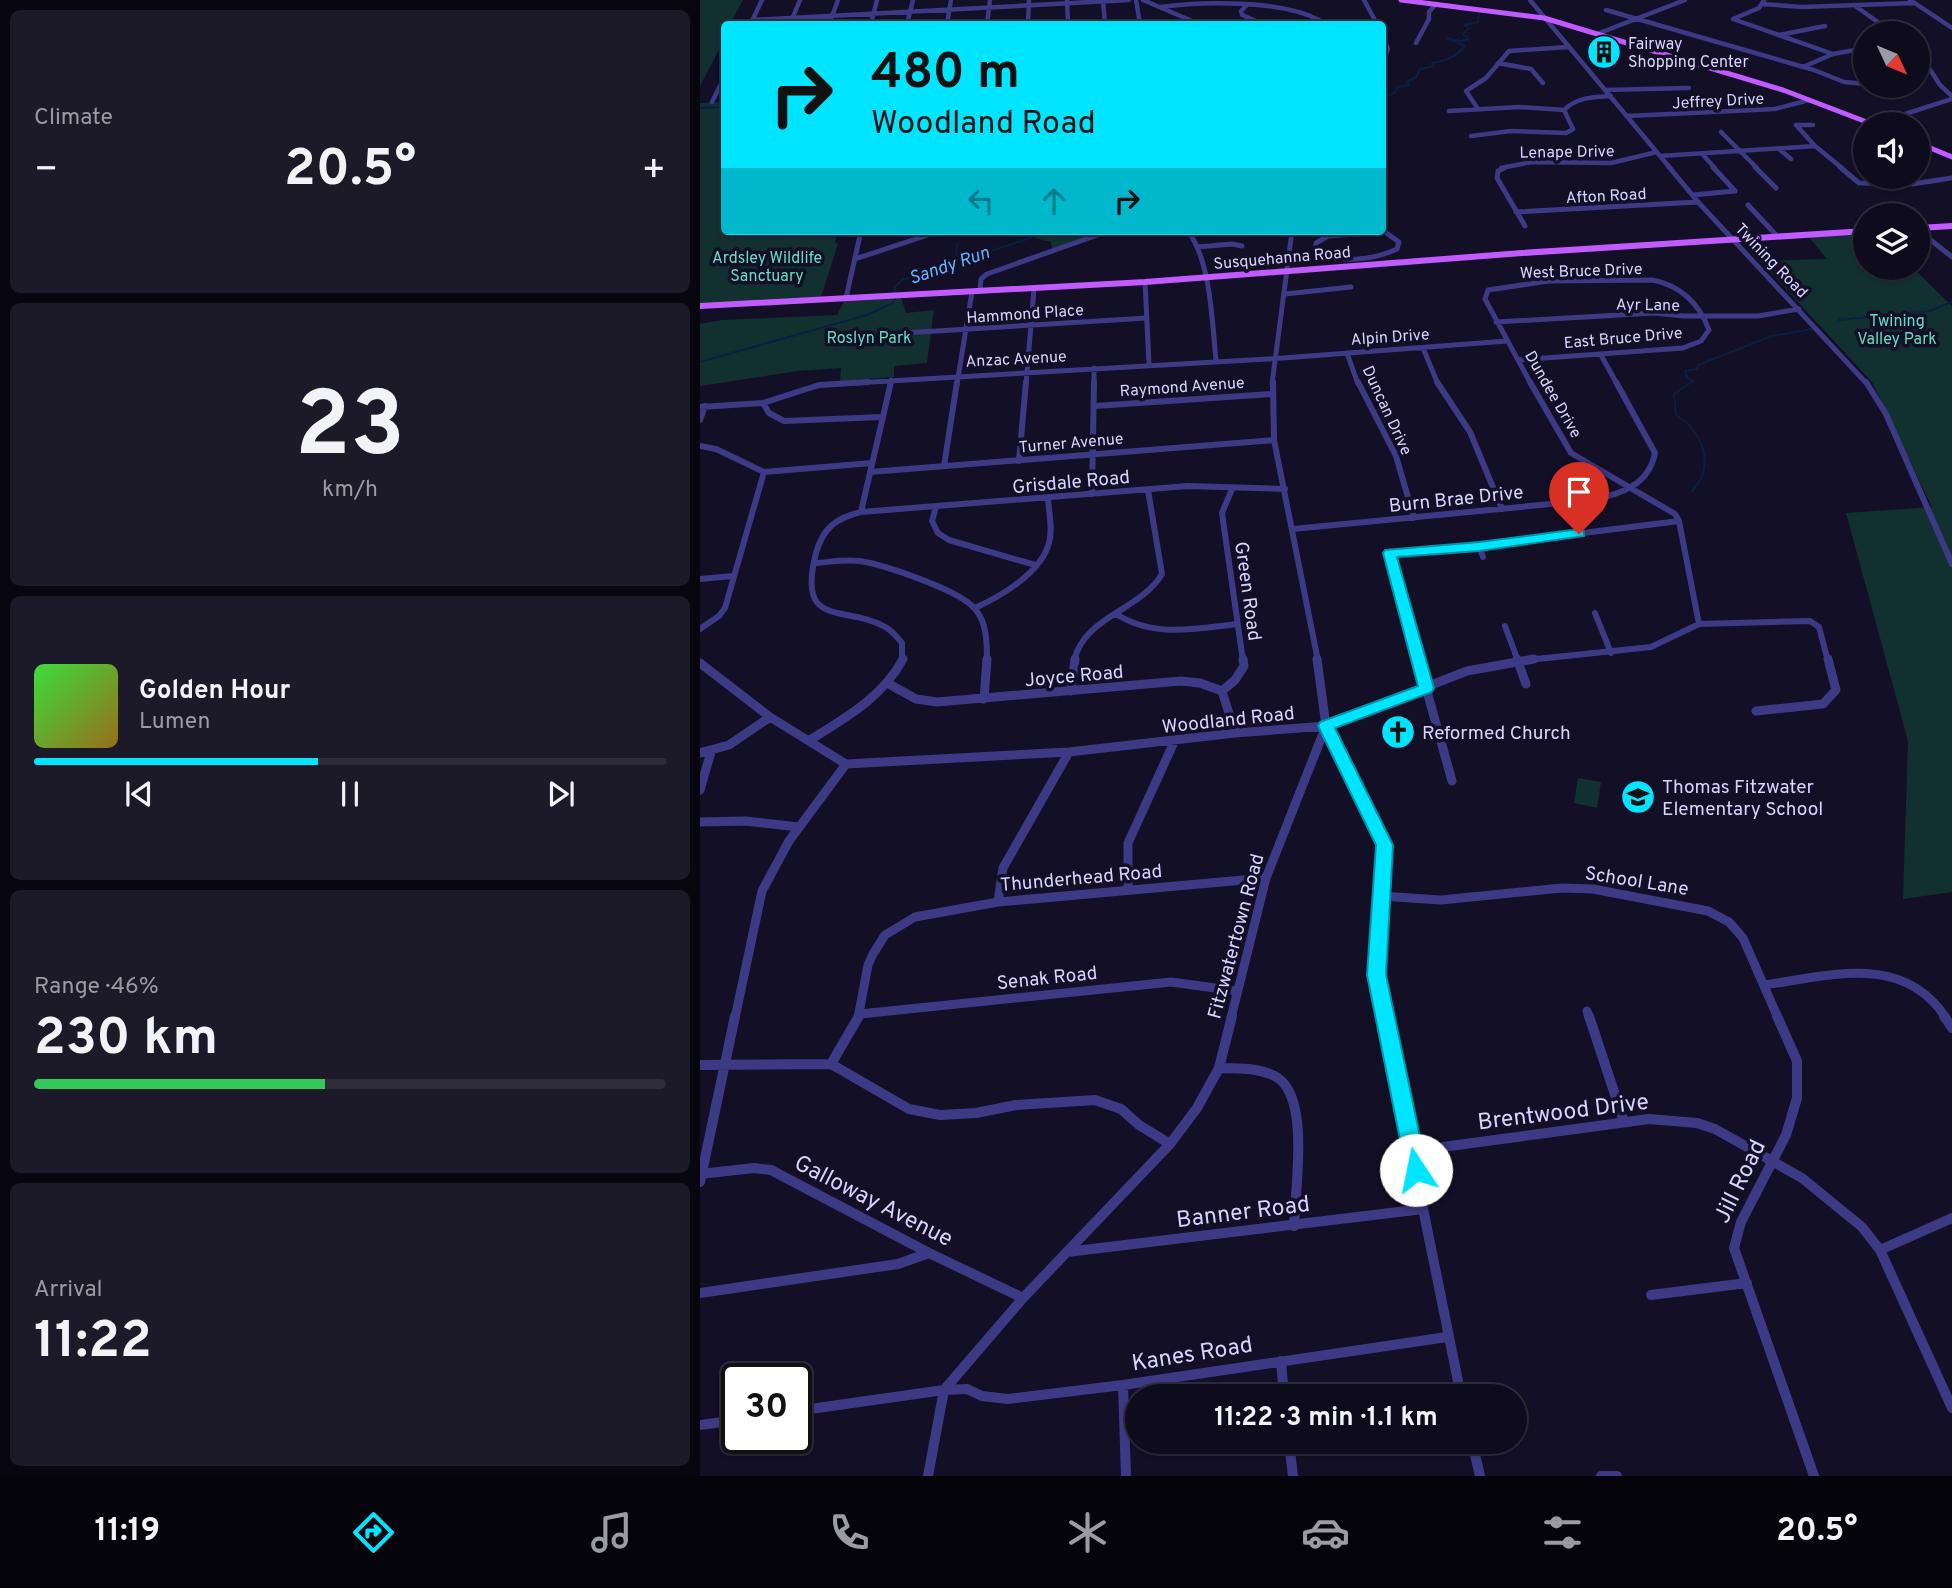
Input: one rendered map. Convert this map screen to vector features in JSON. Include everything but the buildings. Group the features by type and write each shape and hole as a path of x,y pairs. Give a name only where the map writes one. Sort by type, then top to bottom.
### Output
{"main road":[{"path":"1401,0 1544,18 1809,100 1853,116"},
{"path":"1930,148 1952,157"},
{"path":"1930,228 1952,226"},
{"name":"Susquehanna Road","path":"700,306 1145,282 1853,232"}],"street":[{"path":"752,21 762,0"},
{"path":"792,21 800,0"},
{"path":"830,21 838,0"},
{"path":"872,21 877,0"},
{"path":"908,21 913,0"},
{"path":"947,21 951,0"},
{"path":"987,21 990,0"},
{"path":"1028,0 1028,21"},
{"path":"762,21 1129,0"},
{"path":"1136,0 1140,21"},
{"path":"1143,0 1190,21"},
{"path":"1364,0 1375,21"},
{"name":"Twining Road","path":"1530,0 1698,202 1857,371 1876,397 1952,564"},
{"path":"1597,34 1685,0"},
{"path":"1833,54 1732,19 1759,8 1763,2 1798,7 1912,1 1952,28"},
{"path":"1067,2 1068,21"},
{"path":"1103,2 1105,21"},
{"path":"1160,7 1195,2 1246,6 1306,12 1318,18 1318,21"},
{"path":"1416,43 1429,19 1429,12 1436,4"},
{"path":"1854,5 1876,21"},
{"path":"1246,6 1241,11 1242,15 1256,21"},
{"path":"1606,10 1853,83"},
{"path":"1779,35 1825,26"},
{"path":"1478,109 1466,92 1486,78 1505,53 1512,50 1568,47"},
{"path":"1803,67 1833,54 1853,50"},
{"path":"1498,63 1529,68 1543,83"},
{"path":"1930,74 1952,97"},
{"path":"712,102 721,84"},
{"path":"1605,90 1689,88"},
{"path":"1449,110 1526,107 1564,110 1578,100 1611,96"},
{"path":"1908,112 1952,97"},
{"name":"Jeffrey Drive","path":"1628,117 1775,109 1809,100"},
{"path":"1471,136 1511,131 1566,133 1573,126 1564,110"},
{"path":"1813,125 1797,125 1815,146 1858,183 1912,184 1952,177"},
{"path":"1721,132 1776,188"},
{"path":"1659,154 1702,154 1815,146"},
{"path":"1779,149 1791,159"},
{"name":"Lenape Drive","path":"1525,226 1497,178 1498,171 1502,168 1534,160 1583,164 1620,162 1659,154"},
{"path":"1693,195 1735,191 1702,154"},
{"name":"Afton Road","path":"1516,212 1698,202"},
{"path":"1748,205 1777,236"},
{"path":"1342,235 1328,236 1316,243 1315,249 1320,254 1337,260 1383,255 1397,249 1399,242 1386,233"},
{"path":"846,298 860,235"},
{"path":"855,259 928,235"},
{"path":"944,466 966,329 982,276 1097,235"},
{"path":"1192,235 1204,277 1216,360"},
{"name":"Fitzwatertown Road","path":"944,1390 1023,1298 1170,1144 1197,1108 1219,1068 1266,878 1326,726 1318,662 1274,440 1271,394 1292,235"},
{"path":"1930,239 1952,257"},
{"path":"1197,247 1242,246"},
{"path":"1942,249 1952,247"},
{"name":"West Bruce Drive","path":"1488,290 1514,285 1641,278 1675,287 1705,316"},
{"path":"1145,282 1149,363"},
{"path":"1285,294 1351,287"},
{"path":"1019,461 1034,289"},
{"name":"Dundee Drive","path":"1488,290 1486,299 1496,322 1571,453 1670,510 1679,521"},
{"name":"Ayr Lane","path":"1496,322 1654,313 1758,316 1799,309"},
{"name":"East Bruce Drive","path":"1518,360 1690,346 1705,338 1709,330 1705,316"},
{"name":"Hammond Place","path":"904,333 1147,318"},
{"name":"Alpin Drive","path":"1275,358 1507,341"},
{"path":"1423,348 1441,390 1470,432 1502,509"},
{"name":"Duncan Drive","path":"1347,354 1363,396 1395,456 1414,518"},
{"path":"1601,355 1656,453 1653,468 1631,488"},
{"name":"Anzac Avenue","path":"702,407 763,403 813,386 1149,363 1275,358"},
{"path":"1091,494 1094,368"},
{"path":"810,740 889,684 904,658 900,640 881,625 836,613 818,603 811,588 820,540 828,527 861,512 891,380"},
{"name":"Raymond Avenue","path":"1095,406 1271,394"},
{"path":"763,403 769,413 784,421 882,417"},
{"path":"700,420 702,407"},
{"name":"Turner Avenue","path":"870,472 1274,440"},
{"path":"700,446 716,449 764,472 872,463"},
{"path":"700,629 719,616 725,608 764,472"},
{"name":"Grisdale Road","path":"861,512 1188,486 1285,489"},
{"name":"Burn Brae Drive","path":"1293,529 1592,500 1631,488"},
{"name":"Green Road","path":"1222,691 1235,680 1244,666 1222,513 1232,489"},
{"path":"1071,691 1073,658 1080,642 1094,629 1148,592 1162,574 1147,490"},
{"path":"975,608 994,600 1044,556 1049,542 1048,499"},
{"path":"936,507 933,525 943,537 1035,565"},
{"path":"1452,780 1390,553 1479,546 1679,521 1699,624"},
{"path":"1479,546 1483,557"},
{"path":"816,563 853,560 869,563 951,593 975,608 985,637 984,699"},
{"path":"700,579 733,576"},
{"path":"1595,612 1611,653"},
{"path":"1115,614 1132,626 1149,630 1237,624"},
{"name":"Woodland Road","path":"846,764 1069,752 1235,733 1326,726 1467,671 1519,661 1651,648 1699,624 1816,623 1836,690 1823,704 1756,711"},
{"path":"1506,626 1526,684"},
{"path":"700,663 770,717 846,764 799,827 767,877 762,891 701,1177"},
{"name":"Joyce Road","path":"889,684 907,696 926,702 1181,681 1200,683 1222,691"},
{"path":"1222,691 1235,733"},
{"path":"700,753 711,752 738,740 770,717"},
{"path":"1326,726 1385,845 1376,975 1458,1384"},
{"path":"1128,890 1128,844 1175,740"},
{"path":"700,790 711,752"},
{"path":"998,902 1003,868 1069,752"},
{"path":"700,822 745,821 799,827"},
{"name":"Thunderhead Road","path":"860,1014 868,965 885,935 929,912 998,902 1266,878"},
{"name":"School Lane","path":"1380,896 1441,900 1572,887 1699,908 1729,922 1743,938 1763,985"},
{"path":"1763,985 1870,972 1893,974 1911,982 1932,998 1952,1028"},
{"name":"Senak Road","path":"860,1014 1171,982 1237,991"},
{"name":"Jill Road","path":"1763,985 1797,1061 1800,1077 1796,1106 1773,1161 1739,1225 1733,1243 1734,1255 1747,1283 1814,1476"},
{"path":"1587,1011 1624,1122"},
{"path":"831,1064 860,1014"},
{"path":"700,1065 831,1064 909,1109 940,1115 976,1113 1016,1105 1095,1100 1121,1109 1139,1125 1170,1144"},
{"path":"1219,1068 1250,1069 1273,1075 1290,1089 1297,1108 1294,1226"},
{"name":"Brentwood Drive","path":"1413,1151 1649,1119 1698,1123 1715,1129 1825,1194 1862,1227 1880,1250 1952,1408"},
{"name":"Galloway Avenue","path":"701,1177 754,1168 771,1170 929,1253 1023,1298"},
{"name":"Banner Road","path":"1067,1252 1423,1209"},
{"path":"1880,1250 1952,1218"},
{"path":"700,1293 898,1264 929,1253"},
{"path":"1651,1295 1747,1283"},
{"name":"Kanes Road","path":"812,1409 944,1390 967,1389 982,1396 1008,1399 1124,1385 1447,1337"},
{"path":"1281,1361 1283,1384"},
{"path":"1124,1385 1126,1476"},
{"path":"928,1476 944,1390"},
{"path":"700,1425 721,1422"},
{"path":"1290,1454 1293,1476"},
{"path":"1475,1454 1480,1476"},
{"path":"1601,1476 1617,1476"}],"green space":[{"path":"700,0 743,0 732,21 721,21 721,46 700,86"},
{"name":"Ardsley Wildlife Sanctuary","path":"721,102 721,235 837,235 835,242 838,244 821,297 700,304 700,103"},
{"path":"1042,235 1097,235 1052,249 1051,242 1034,238"},
{"name":"Twining Valley Park","path":"1853,235 1853,280 1925,280 1952,306 1952,892 1903,899 1908,741 1846,513 1932,507 1872,382 1760,261 1827,259 1809,237"},
{"name":"Roslyn Park","path":"901,297 906,313 934,310 927,363 894,366 894,377 840,381 841,368 798,371 700,386 700,324 722,320 837,315 844,301"},
{"path":"1578,778 1601,782 1597,808 1574,803"}],"waterway":[{"name":"Sandy Run","path":"1386,96 1396,92 1397,87 1409,85 1408,81 1416,77 1420,69 1434,66 1432,63 1446,60 1458,53 1465,46 1447,38 1461,41 1469,39 1463,34 1469,28 1464,25 1478,22 1479,11"},
{"path":"700,108 721,107"},
{"name":"Sandy Run","path":"956,262 1040,235"},
{"path":"956,262 957,243"},
{"name":"Sandy Run","path":"894,294 895,287 902,280 956,262"},
{"name":"Sandy Run","path":"700,362 867,315 893,303 895,299"},
{"path":"1839,320 1930,311 1952,302"},
{"path":"1692,491 1699,482 1705,461 1703,450 1693,430 1676,415 1674,394 1693,381 1687,377 1685,371 1697,369 1698,365 1772,336 1812,329"}],"place":[{"name":"Fairway Shopping Center","path":"1604,52"},
{"name":"Reformed Church","path":"1398,732"},
{"name":"Thomas Fitzwater Elementary School","path":"1638,797"}],"route":[{"path":"1416,1170 1376,975 1385,845 1326,726 1426,688 1390,553 1579,534"}]}
